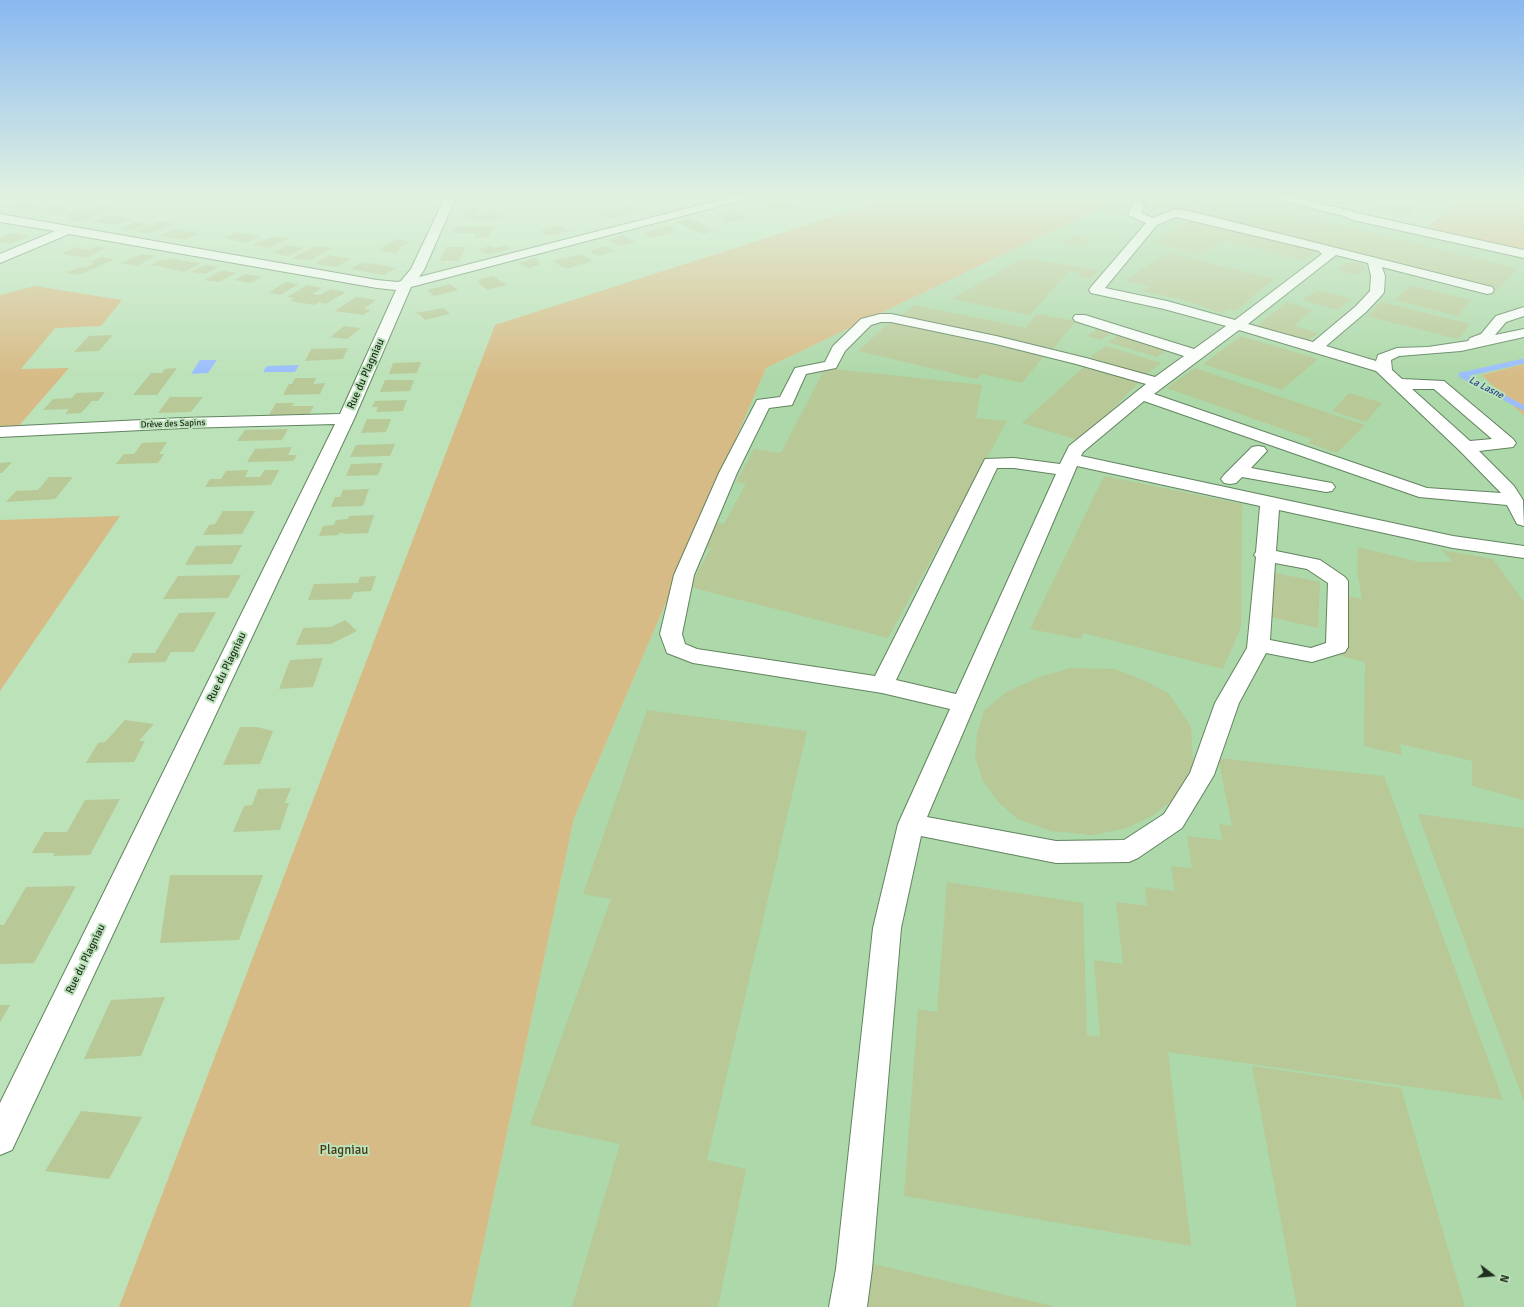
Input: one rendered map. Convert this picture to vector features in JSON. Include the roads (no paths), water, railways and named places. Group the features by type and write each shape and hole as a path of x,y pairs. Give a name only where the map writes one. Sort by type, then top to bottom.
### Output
{"street":[{"path":"216,256 376,284 405,285 517,256"},
{"name":"Rue du Plagniau","path":"0,1138 259,602 346,418 405,285 417,270 423,256"},
{"path":"1125,256 1096,290 1167,305 1384,368"},
{"path":"848,1307 854,1269 887,928 911,824 1068,464 1075,450 1150,389 1327,256"},
{"path":"1354,256 1487,290"},
{"path":"1315,348 1361,309 1377,292 1378,276 1374,261"},
{"path":"1461,347 1486,337 1501,319 1524,311"},
{"path":"964,704 882,685 693,656 675,648 671,634 684,575 728,473 763,403 786,402 800,371 831,365 838,350 866,322 880,318 891,318 996,340 1081,361 1341,463 1425,493 1514,500"},
{"path":"1080,318 1196,355"},
{"path":"1524,333 1461,347 1428,351 1397,352 1383,358 1384,371 1466,446 1508,490 1524,520"},
{"path":"1399,384 1438,384 1507,443 1466,446"},
{"name":"Drève des Sapins","path":"0,432 183,423 346,418"},
{"path":"1218,491 1258,451"},
{"path":"882,685 991,463 1068,464 1218,491 1453,542 1524,552"},
{"path":"1318,512 1326,487 1341,463"},
{"path":"1239,471 1326,487"},
{"path":"911,824 1056,852 1129,851 1173,821 1202,775 1227,703 1259,645 1264,555 1270,502"},
{"path":"1259,645 1312,655 1337,647 1338,581 1313,564 1264,555"}],"water":[{"path":"200,360 217,360 208,373 191,374"},
{"path":"299,365 295,372 263,372 267,366"}],"waterway":[{"name":"La Lasne","path":"1524,361 1461,375 1524,408"}],"park label":[{"name":"Plagniau","path":"344,1151"}]}
